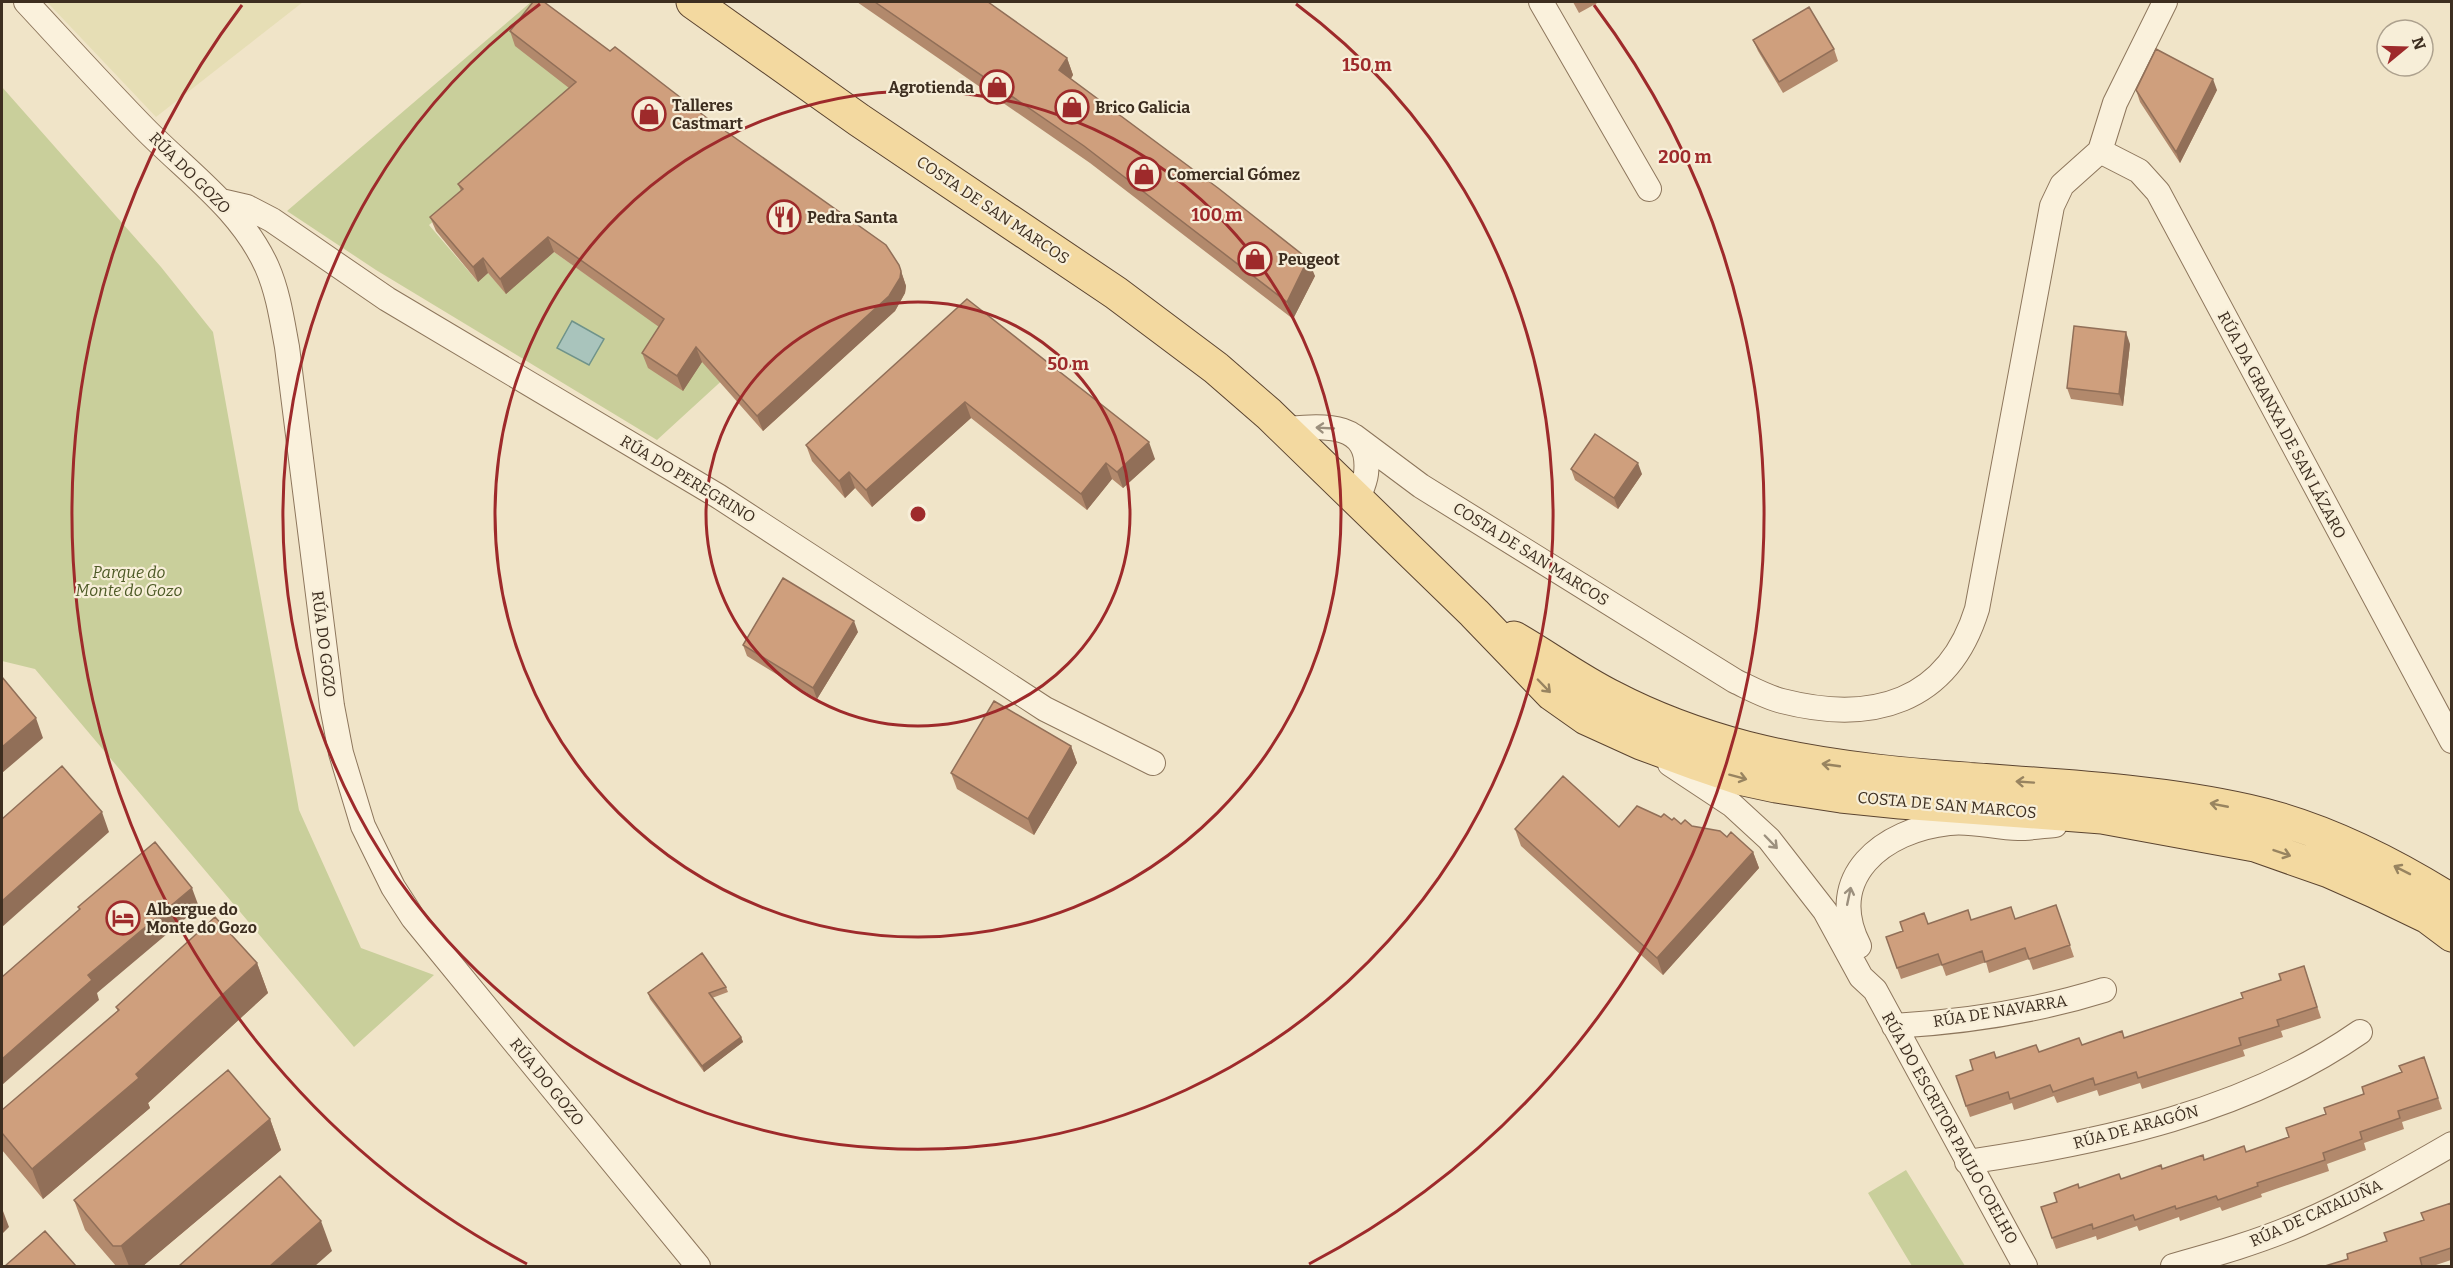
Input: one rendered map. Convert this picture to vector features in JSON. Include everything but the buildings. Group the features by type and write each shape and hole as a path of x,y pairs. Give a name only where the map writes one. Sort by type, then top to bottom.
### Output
{"main road":[{"name":"COSTA DE SAN MARCOS","path":"693,2 859,120 1116,293 1216,368 1284,429 1361,488 1474,613 1561,701 1586,718 1641,743 1739,778 1813,792 1900,802 2102,817 2226,838 2280,852 2446,918"},
{"name":"COSTA DE SAN MARCOS","path":"1474,613 1628,705 1692,731 1746,748 1867,770 2082,786 2180,798 2251,811 2291,823 2409,873 2446,918"}],"street":[{"name":"RÚA DO GOZO","path":"26,2 145,129 221,201 253,243 267,267 278,303 287,347 332,706 351,790 377,858 413,918 698,1266"},
{"path":"1541,2 1649,189"},
{"path":"2100,151 2115,102 2165,2"},
{"name":"COSTA DE SAN MARCOS","path":"1284,429 1324,426 1342,429 1421,486 1735,681 1780,700 1816,708 1839,710 1899,701 1932,683 1959,652 1971,630 1977,609 2052,206 2062,185 2100,151"},
{"name":"RÚA DA GRANXA DE SAN LÁZARO","path":"2100,151 2139,171 2158,192 2448,726"},
{"name":"RÚA DO PEREGRINO","path":"221,201 247,207 272,220 387,299 718,496 1045,708 1153,763"},
{"path":"1354,436 1365,452 1361,488"},
{"name":"COSTA DE SAN MARCOS","path":"1361,488 1377,474 1421,486"},
{"name":"RÚA DO ESCRITOR PAULO COELHO","path":"1641,743 1732,805 1786,858 1825,911 1861,977 1875,990 2025,1266"},
{"name":"RÚA DO ESCRITOR PAULO COELHO","path":"1875,990 1873,976 1847,918 1847,900 1852,883 1861,867 1880,848 1910,832 1951,822 2018,828 2068,824 2102,817"},
{"name":"RÚA DE NAVARRA","path":"1894,1026 1990,1015 2068,1001 2104,990"},
{"name":"RÚA DE ARAGÓN","path":"1967,1162 2079,1143 2168,1121 2216,1105 2271,1082 2335,1050 2360,1032"},
{"name":"RÚA DE CATALUÑA","path":"2173,1266 2239,1247 2298,1225 2371,1191 2451,1144"}],"shaded area":[{"path":"47,2 303,2 156,117"}],"green space":[{"path":"531,2 542,11 581,97 429,225 478,282 488,273 506,293 554,252 728,375 657,440 376,270 287,211"},
{"name":"Parque do Monte do Gozo","path":"2,87 161,267 213,332 299,810 361,948 434,975 354,1047 35,669 2,661"},
{"path":"1906,1170 1965,1266 1912,1266 1868,1193"}],"water":[{"path":"572,321 604,339 589,365 557,348"}],"place":[{"name":"Agrotienda","path":"997,87"},
{"name":"Brico Galicia","path":"1072,107"},
{"name":"Talleres Castmart","path":"649,114"},
{"name":"Comercial Gómez","path":"1144,174"},
{"name":"Pedra Santa","path":"784,217"},
{"name":"Peugeot","path":"1255,259"},
{"name":"Albergue do Monte do Gozo","path":"123,918"}]}
